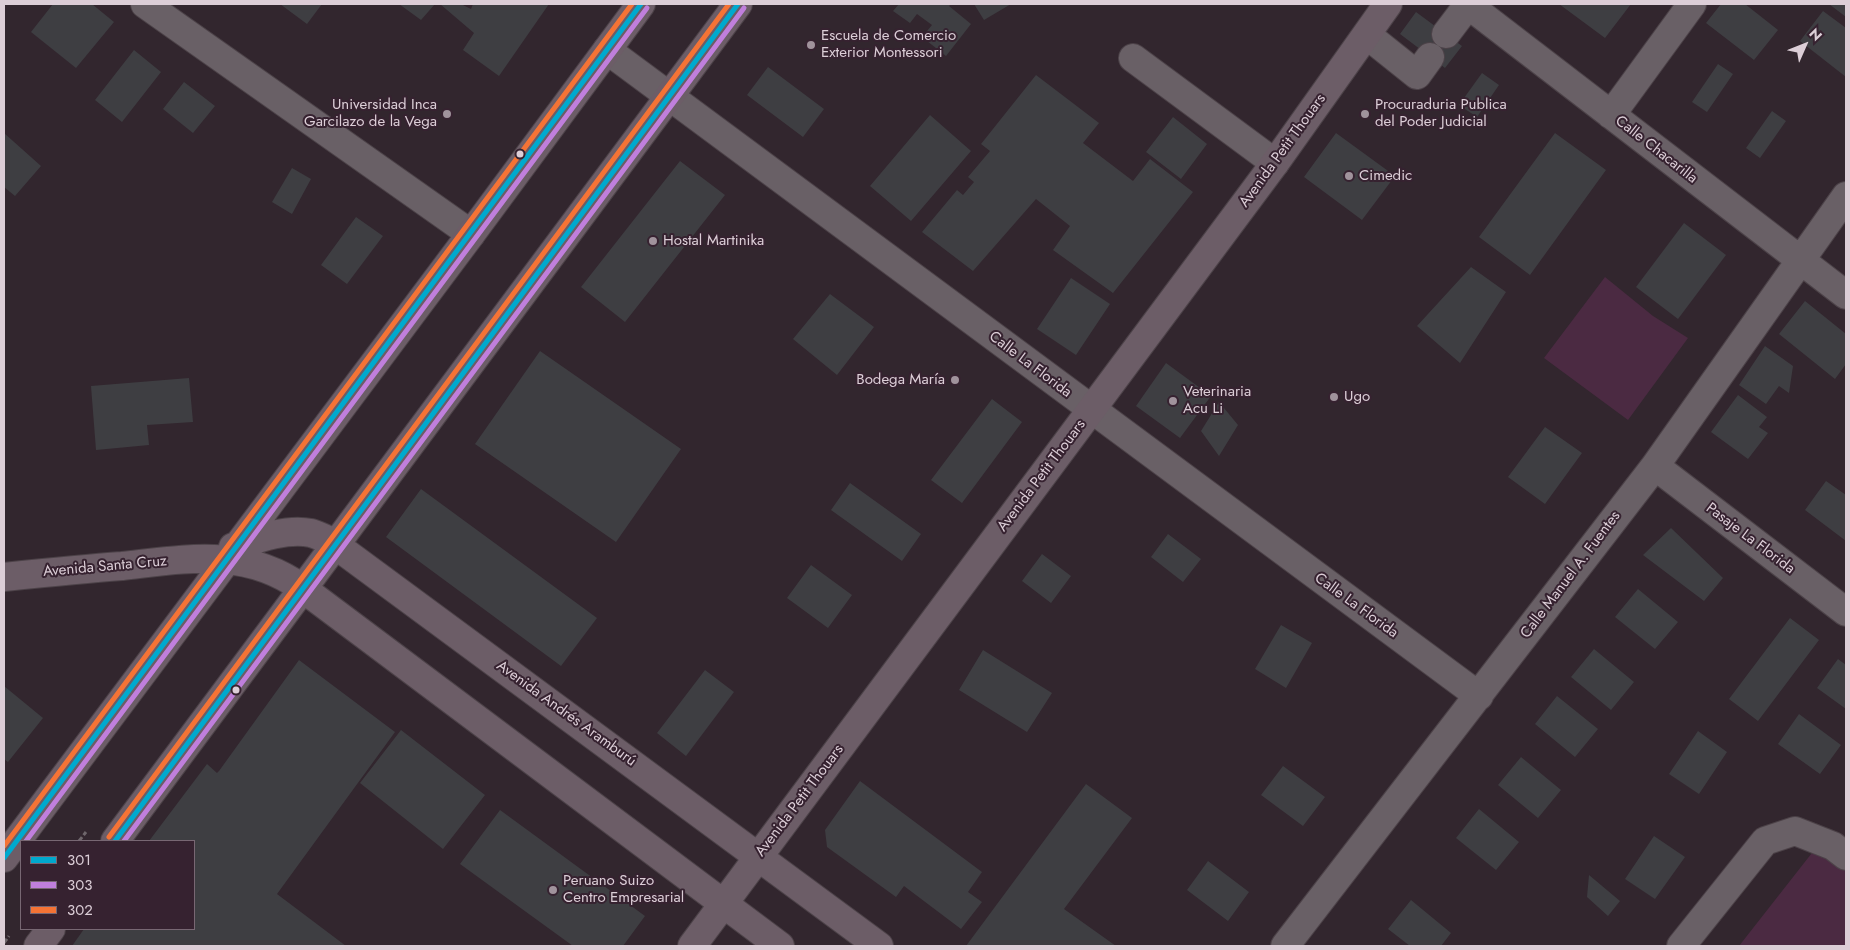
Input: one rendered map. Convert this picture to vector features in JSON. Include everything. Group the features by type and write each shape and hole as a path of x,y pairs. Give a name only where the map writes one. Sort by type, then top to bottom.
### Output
{"main road":[{"path":"4,858 223,554 471,234 641,4"},
{"path":"116,840 738,4"},
{"name":"Avenida Petit Thouars","path":"692,946 1275,163 1388,4"},
{"name":"Avenida Andrés Aramburú","path":"223,554 261,538 293,532 313,534 336,544 879,946"},
{"path":"223,554 263,567 285,577 302,588 780,946"},
{"name":"Avenida Santa Cruz","path":"4,577 223,554"},
{"path":"38,946 49,930"}],"street":[{"path":"145,4 471,234"},
{"path":"1446,34 1467,4"},
{"name":"Calle Chacarilla","path":"1467,4 1846,295"},
{"path":"1611,115 1692,4"},
{"path":"1367,35 1417,75 1430,56"},
{"name":"Calle La Florida","path":"607,50 1479,696"},
{"path":"1133,58 1275,163"},
{"name":"Calle Manuel A. Fuentes","path":"1285,946 1654,466 1846,196"},
{"name":"Pasaje La Florida","path":"1654,466 1846,612"},
{"path":"1681,946 1765,841 1795,831 1834,846 1846,856"}],"shaded area":[{"path":"1605,277 1653,316 1688,338 1628,420 1544,358"},
{"path":"1826,835 1846,850 1846,946 1739,946"}],"building":[{"path":"53,4 92,4 114,22 76,68 31,32"},
{"path":"280,4 322,4 307,24"},
{"path":"399,4 435,4 421,20"},
{"path":"440,4 461,4 471,9 473,4 549,4 499,76 463,50 474,33"},
{"path":"899,4 951,4 949,6 971,24 946,56 922,37 932,25 917,14 910,23 893,11"},
{"path":"974,4 1011,4 984,20"},
{"path":"1559,4 1631,4 1605,38"},
{"path":"1721,4 1745,4 1778,30 1754,60 1706,23"},
{"path":"1829,4 1846,4 1846,17"},
{"path":"1823,11 1846,28 1846,77 1800,41"},
{"path":"1416,12 1462,46 1445,68 1400,34"},
{"path":"134,50 161,72 122,122 95,100"},
{"path":"1718,64 1733,74 1707,112 1692,102"},
{"path":"768,67 824,109 803,137 747,95"},
{"path":"1482,73 1499,85 1477,117 1459,105"},
{"path":"1036,75 1099,123 1083,143 1133,181 1150,159 1193,192 1113,293 1053,250 1070,226 1036,199 973,271 922,232 957,190 963,195 974,182 968,177 990,151 981,144"},
{"path":"184,82 215,106 193,133 163,109"},
{"path":"1772,111 1786,121 1760,158 1746,148"},
{"path":"930,115 971,151 911,221 870,186"},
{"path":"1173,117 1207,144 1181,179 1146,152"},
{"path":"4,133 41,166 15,196 4,187"},
{"name":"Cimedic","path":"1336,133 1395,176 1362,220 1304,177"},
{"path":"1555,133 1606,170 1530,275 1479,237"},
{"name":"Hostal Martinika","path":"680,161 725,195 625,322 581,287"},
{"path":"292,168 311,179 292,214 272,202"},
{"path":"356,217 383,236 347,284 321,265"},
{"path":"1684,223 1726,255 1678,319 1636,287"},
{"path":"1471,267 1506,292 1460,363 1417,326"},
{"path":"1071,278 1110,304 1076,355 1037,329"},
{"path":"830,294 874,327 837,375 793,339"},
{"path":"1805,301 1846,334 1846,364 1835,379 1779,334"},
{"path":"1765,346 1793,366 1789,393 1779,386 1766,404 1739,385"},
{"path":"540,351 681,449 616,542 475,444"},
{"name":"Veterinaria Acu Li","path":"1166,363 1211,396 1180,438 1136,406"},
{"path":"189,378 193,422 147,425 149,445 96,450 91,386"},
{"path":"1738,395 1767,417 1759,427 1768,433 1748,459 1711,432"},
{"path":"992,399 1022,422 962,503 931,480"},
{"path":"1219,402 1238,425 1219,456 1201,431"},
{"path":"1545,427 1582,453 1545,504 1508,477"},
{"path":"1826,481 1846,495 1846,541 1805,510"},
{"path":"850,483 921,534 902,561 831,510"},
{"path":"421,489 597,618 561,666 386,537"},
{"path":"1671,528 1723,578 1704,601 1643,555"},
{"path":"1168,534 1201,559 1183,582 1151,557"},
{"path":"1042,554 1071,576 1051,603 1022,581"},
{"path":"811,565 852,595 828,628 787,598"},
{"path":"1638,589 1678,622 1655,649 1615,617"},
{"path":"1790,618 1819,640 1758,721 1729,699"},
{"path":"1281,625 1312,643 1286,688 1255,669"},
{"path":"1594,649 1634,682 1611,710 1571,677"},
{"path":"983,650 1052,693 1027,732 959,690"},
{"path":"1838,659 1846,665 1846,709 1817,688"},
{"path":"299,660 395,732 277,894 346,946 72,946 83,930 195,930 195,840 150,840 207,764 217,773"},
{"path":"705,670 734,692 686,756 657,733"},
{"path":"4,686 43,718 8,762 4,759"},
{"path":"1557,696 1598,729 1575,757 1535,724"},
{"path":"1799,714 1841,745 1820,774 1778,744"},
{"path":"401,730 485,795 443,849 360,783"},
{"path":"1698,731 1727,752 1699,794 1669,774"},
{"path":"1521,757 1561,790 1538,818 1498,785"},
{"path":"1283,766 1325,797 1303,826 1261,795"},
{"path":"860,781 982,872 968,892 982,902 961,929 904,886 896,897 827,847 825,830"},
{"path":"1086,784 1132,818 1064,909 1116,946 966,946"},
{"path":"1479,809 1519,842 1496,870 1456,838"},
{"name":"Peruano Suizo Centro Empresarial","path":"500,810 645,916 623,946 573,946 460,864"},
{"path":"1654,836 1685,857 1655,899 1625,879"},
{"path":"1208,861 1249,892 1228,921 1187,890"},
{"path":"1589,875 1620,901 1608,916 1587,897"},
{"path":"1411,900 1451,933 1441,946 1410,946 1388,929"}],"transit line":[{"name":"302","path":"4,846 632,4"},
{"name":"301","path":"4,858 641,4"},
{"name":"302","path":"109,837 729,4"},
{"name":"301","path":"116,840 738,4"},
{"name":"303","path":"27,840 647,8"},
{"name":"303","path":"125,840 744,8"}],"place":[{"name":"Escuela de Comercio Exterior Montessori","path":"811,45"},
{"name":"Universidad Inca Garcilazo de la Vega","path":"447,114"},
{"name":"Procuraduria Publica del Poder Judicial","path":"1365,114"},
{"name":"Cimedic","path":"1349,176"},
{"name":"Hostal Martinika","path":"653,241"},
{"name":"Bodega María","path":"955,380"},
{"name":"Ugo","path":"1334,397"},
{"name":"Veterinaria Acu Li","path":"1173,401"},
{"name":"Peruano Suizo Centro Empresarial","path":"553,890"}]}
